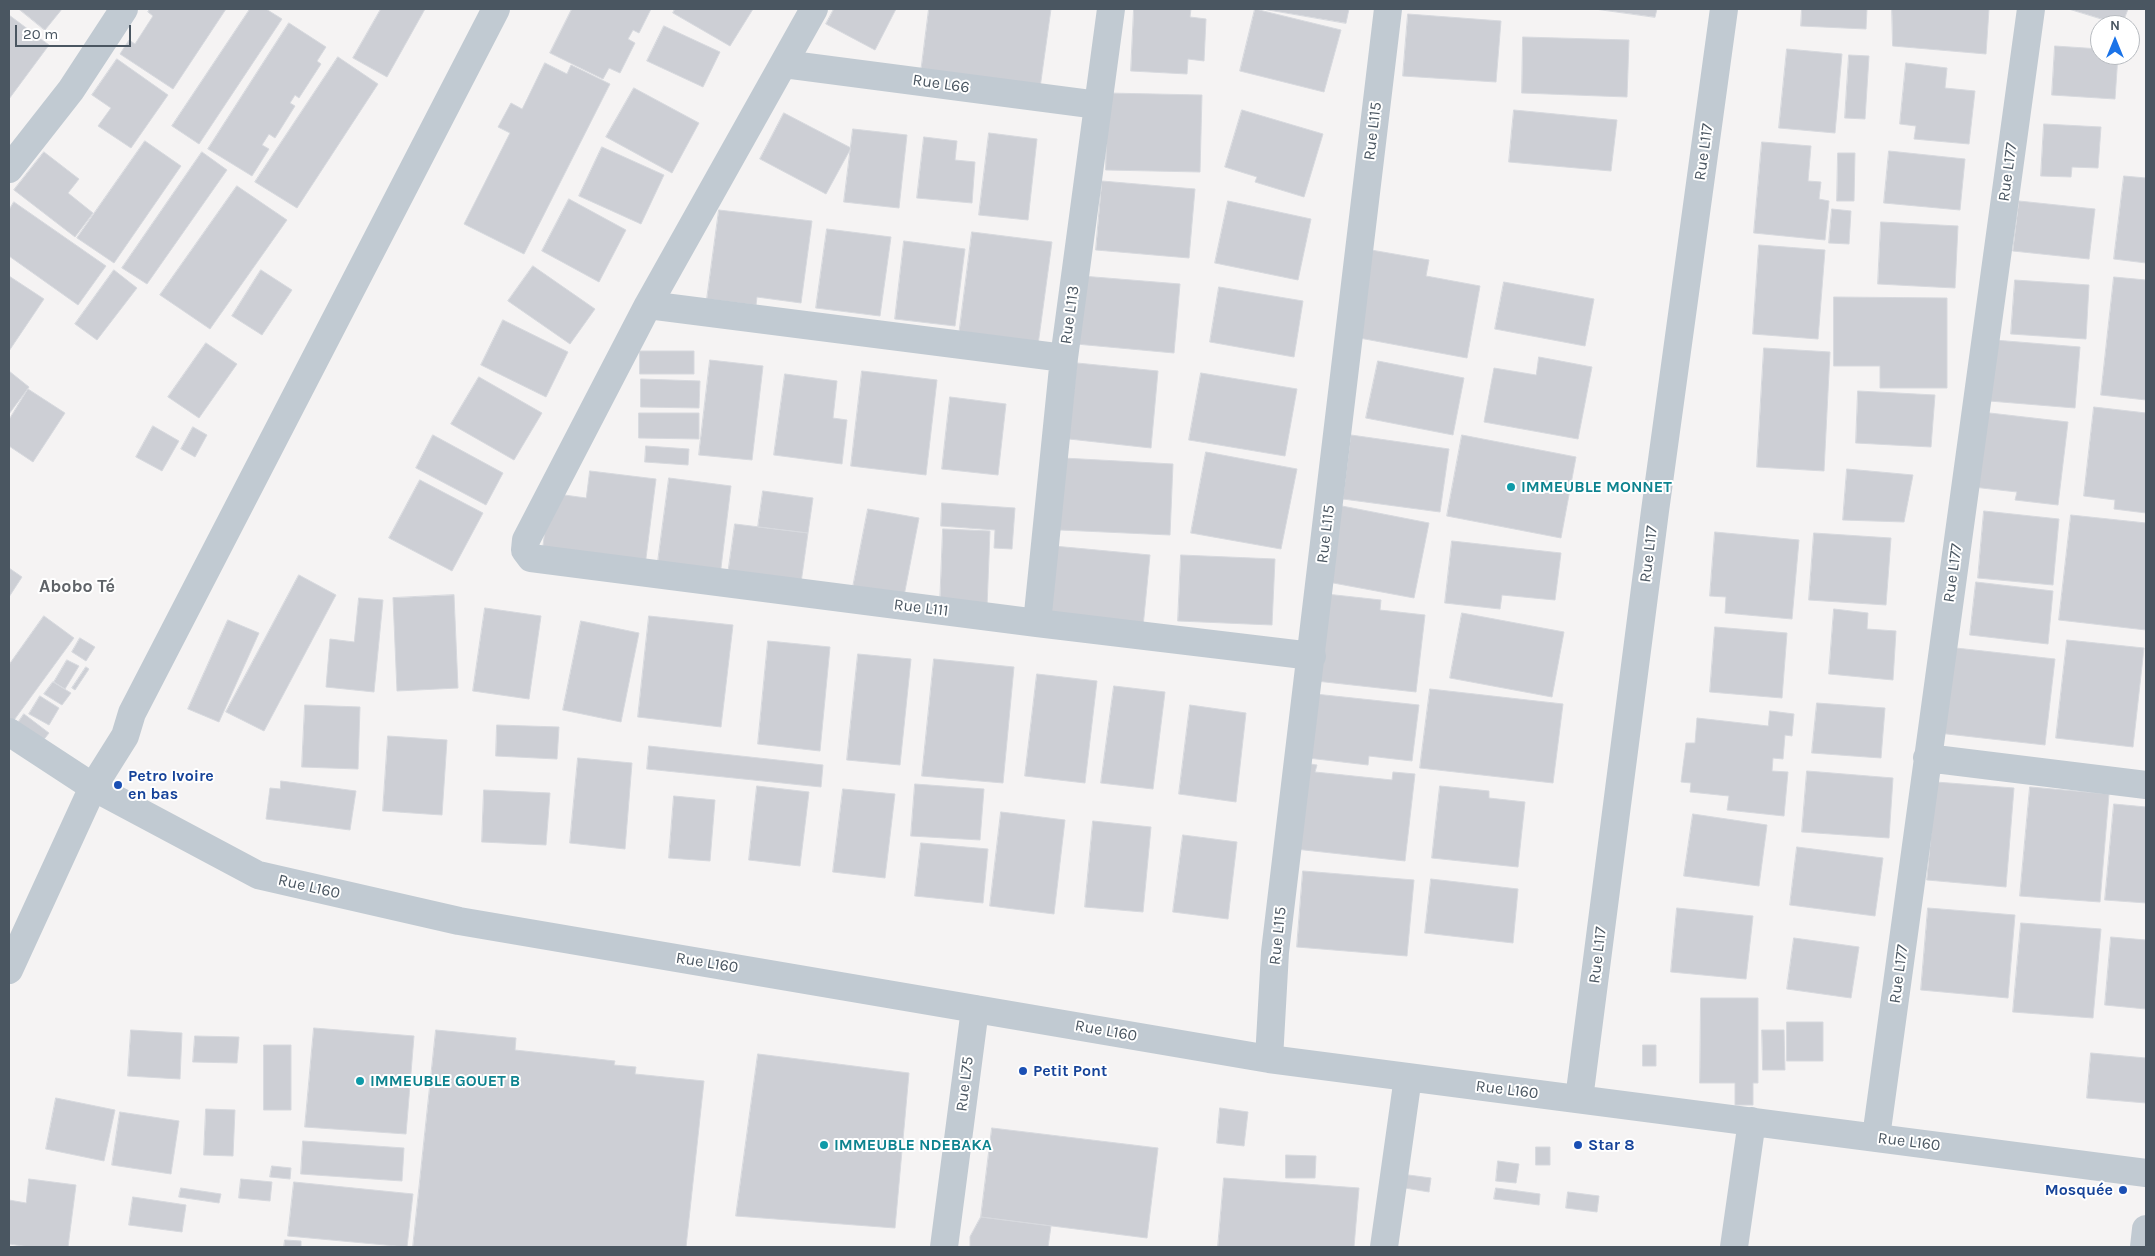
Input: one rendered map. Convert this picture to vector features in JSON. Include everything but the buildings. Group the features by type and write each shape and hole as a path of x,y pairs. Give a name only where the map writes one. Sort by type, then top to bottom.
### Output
{"street":[{"path":"9,169 71,90 124,9"},
{"path":"9,970 93,787 125,736 132,713 496,9"},
{"path":"814,9 648,305 1064,358"},
{"name":"Rue L113","path":"1037,623 1064,358 1111,9"},
{"name":"Rue L115","path":"1269,1059 1275,952 1312,656 1388,9"},
{"name":"Rue L117","path":"1579,1099 1653,521 1724,9"},
{"name":"Rue L177","path":"1876,1138 2031,9"},
{"name":"Rue L66","path":"784,64 1098,105"},
{"name":"Rue L111","path":"648,305 526,540 525,550 531,558 1312,656"},
{"name":"Rue L160","path":"9,732 93,787 258,875 459,922 1269,1059 2146,1173"},
{"path":"1927,758 2146,785"},
{"name":"Rue L75","path":"944,1247 975,1009"},
{"path":"1384,1247 1408,1077"},
{"path":"1734,1247 1752,1121"},
{"path":"2144,1247 2146,1228"}],"place":[{"name":"IMMEUBLE MONNET","path":"1511,487"},
{"name":"Petro Ivoire en bas","path":"118,785"},
{"name":"Petit Pont","path":"1023,1071"},
{"name":"IMMEUBLE GOUET B","path":"360,1081"},
{"name":"IMMEUBLE NDEBAKA","path":"824,1145"},
{"name":"Star 8","path":"1578,1145"},
{"name":"Mosquée","path":"2123,1190"}],"district":[{"name":"Abobo Té","path":"77,587"}]}
